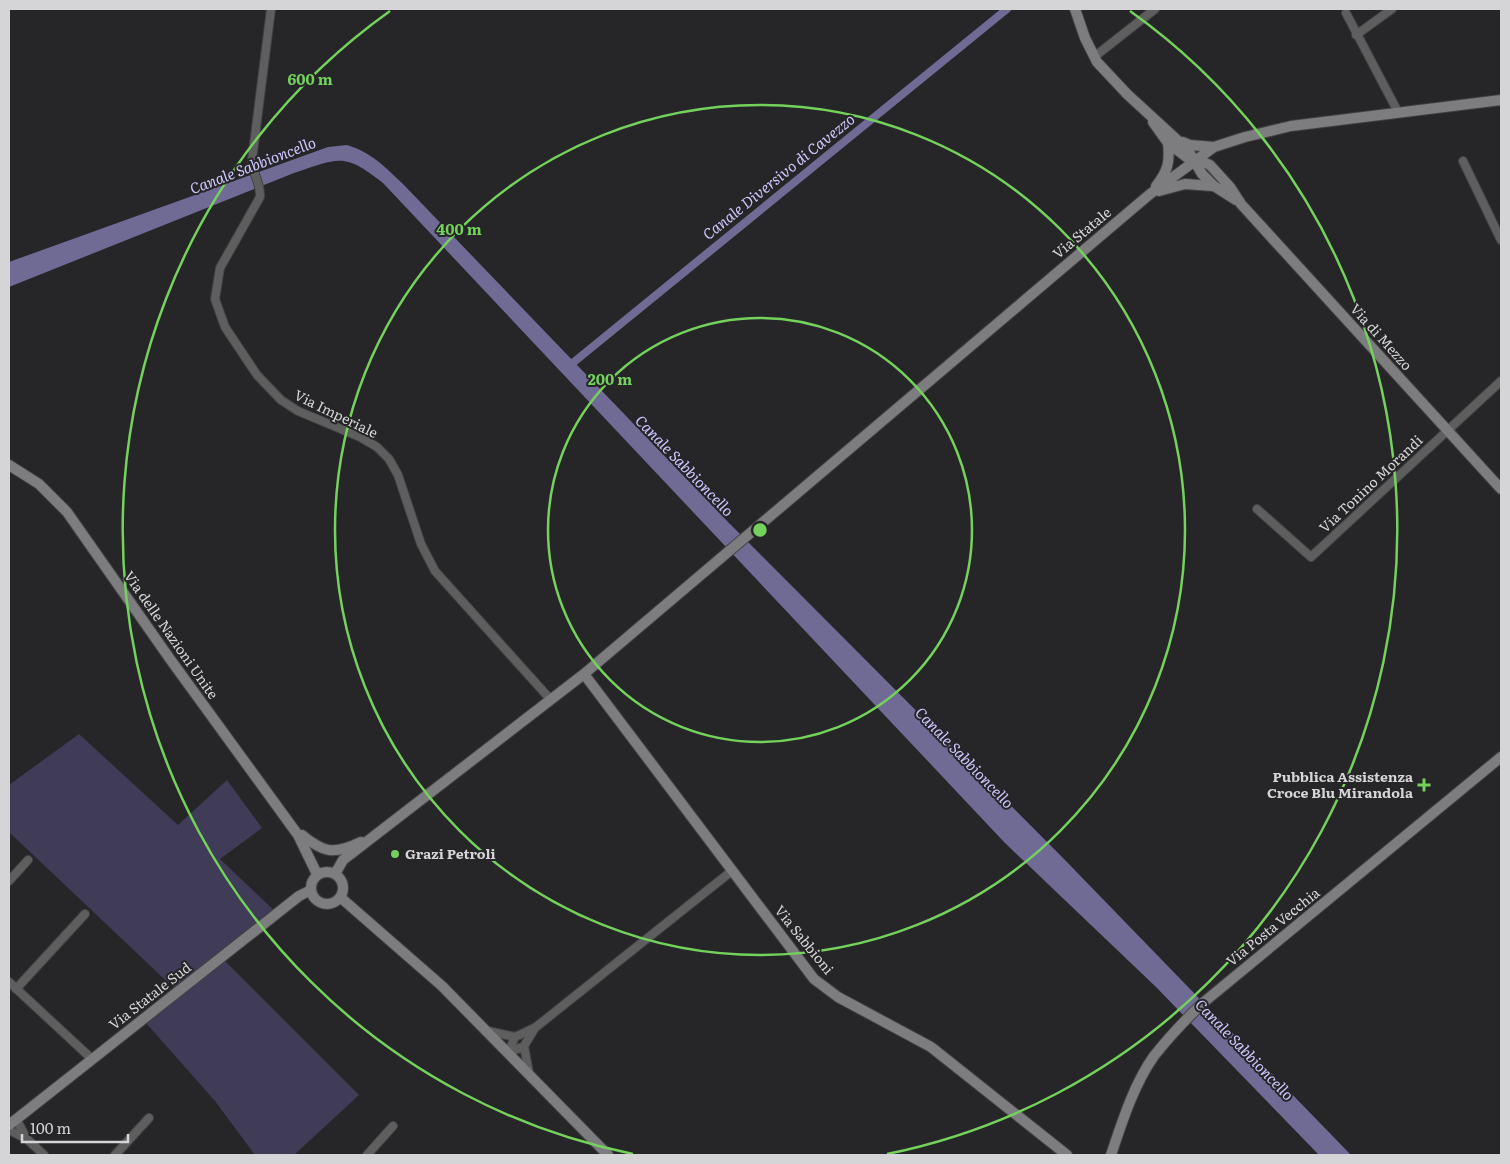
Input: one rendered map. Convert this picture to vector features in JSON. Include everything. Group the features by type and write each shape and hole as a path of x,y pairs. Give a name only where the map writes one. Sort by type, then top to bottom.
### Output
{"street":[{"name":"Via Imperiale","path":"271,9 252,168 261,189 258,203 220,268 215,300 225,327 257,374 281,400 293,409 365,440 389,459 398,475 421,544 435,571 551,700"},
{"path":"1075,9 1094,57 1173,141 1188,150 1194,163 1214,186 1241,204"},
{"path":"1094,57 1155,9"},
{"path":"1356,34 1392,9"},
{"path":"1346,13 1398,112"},
{"name":"Via Statale","path":"380,832 584,674 1150,194 1214,147 1291,126 1501,100"},
{"path":"1173,141 1214,147 1208,158 1210,165"},
{"path":"1150,194 1166,174 1173,141"},
{"path":"1464,161 1501,240"},
{"path":"1194,163 1203,162 1210,165 1230,187 1241,204"},
{"path":"1150,194 1185,184 1214,186"},
{"name":"Via di Mezzo","path":"1241,204 1501,488"},
{"name":"Via Tonino Morandi","path":"1257,509 1311,556 1501,381"},
{"name":"Via delle Nazioni Unite","path":"9,466 39,484 67,512 170,659 298,835 317,874"},
{"name":"Via Sabbioni","path":"584,674 807,971 821,985 847,1003 931,1047 1067,1155"},
{"name":"Via Posta Vecchia","path":"1111,1155 1141,1078 1154,1057 1184,1022 1204,1002 1501,758"},
{"path":"335,874 343,860 380,832"},
{"name":"Via delle Nazioni Unite","path":"298,835 318,848 331,851 350,847 380,832"},
{"path":"9,881 28,860"},
{"path":"508,1053 515,1037 536,1026 733,870"},
{"path":"326,871 335,874 343,885 340,897 333,903 325,904 317,901 310,890 312,880 317,874 326,871"},
{"name":"Via Statale Sud","path":"12,1122 299,896 310,890"},
{"path":"340,897 442,986 608,1155"},
{"path":"16,989 85,914"},
{"path":"9,982 92,1059"},
{"path":"508,1053 524,1046 536,1026"},
{"path":"486,1031 515,1037"},
{"path":"524,1046 529,1076"},
{"path":"116,1155 149,1118"},
{"path":"12,1122 44,1155"},
{"path":"368,1155 393,1126"},
{"path":"9,1130 27,1139"}],"shaded area":[{"path":"79,734 178,825 227,780 262,828 220,859 279,915 224,960 359,1095 294,1155 255,1155 215,1101 146,1023 180,994 9,832 9,785"}],"water":[{"name":"Canale Sabbioncello","path":"347,145 371,156 403,184 728,522 1064,859 1351,1155 1319,1155 1156,987 1005,843 383,183 370,173 350,162 332,161 321,164 294,173 9,287 9,262 328,147"}],"waterway":[{"name":"Canale Diversivo di Cavezzo","path":"569,366 1007,9"}],"place":[{"name":"Pubblica Assistenza Croce Blu Mirandola","path":"1424,785"},
{"name":"Grazi Petroli","path":"395,854"}]}
